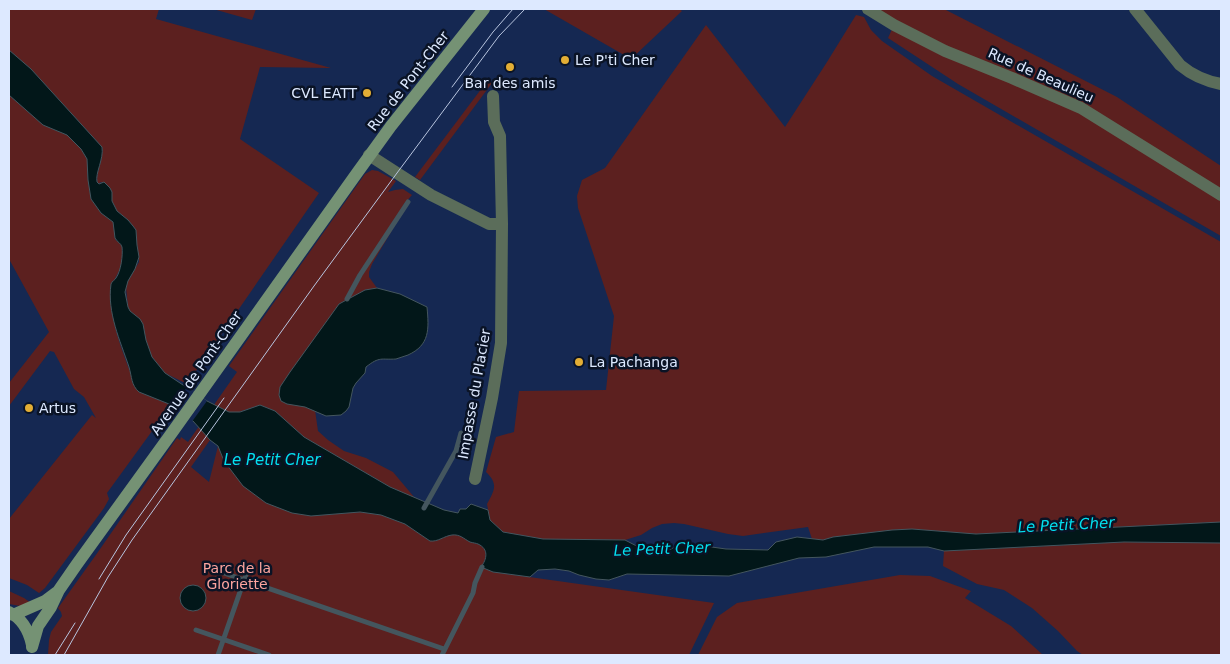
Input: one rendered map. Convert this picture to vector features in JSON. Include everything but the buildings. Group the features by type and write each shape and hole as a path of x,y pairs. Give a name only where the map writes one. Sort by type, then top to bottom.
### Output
{"main road":[{"name":"Rue de Pont-Cher","path":"357,173 484,9"},
{"name":"Avenue de Pont-Cher","path":"32,651 38,626 59,590 357,173"},
{"name":"Avenue de Pont-Cher","path":"11,614 44,601 59,590"},
{"path":"11,614 23,623 26,628 32,651"}],"street":[{"name":"Rue de Beaulieu","path":"868,9 938,48 1081,108 1221,195"},
{"path":"1135,9 1180,66 1198,78 1221,84"},
{"name":"Impasse du Placier","path":"474,479 492,398 501,343 502,224 500,136 494,122 492,96"},
{"path":"369,156 431,195 489,224 502,224"}],"green space":[{"path":"9,9 159,9 156,19 331,68 260,67 240,139 319,193 187,384 165,373 152,357 143,324 128,307 126,287 139,262 136,230 117,211 112,201 112,192 101,182 98,184 97,176 102,157 102,147 31,69 9,50"},
{"path":"213,9 256,9 252,20"},
{"path":"544,9 679,9 682,11 631,59"},
{"path":"877,9 944,9 1117,97 1221,166 1221,236 958,84 888,38 894,25"},
{"path":"856,15 864,17 871,30 882,41 932,76 1221,242 1221,522 976,534 912,529 833,537 823,540 812,539 808,527 743,536 674,523 662,524 641,535 625,540 543,539 503,532 490,520 487,504 494,484 486,472 496,437 514,432 519,391 606,390 614,316 578,208 577,196 582,180 605,168 706,25 785,127"},
{"path":"488,80 492,83 420,180 415,177"},
{"path":"9,95 43,125 67,135 81,149 87,159 91,199 101,213 113,222 115,238 122,246 123,262 111,289 111,301 115,328 124,355 139,392 171,405 107,493 109,499 104,508 45,588 39,593 27,585 9,578 9,519 92,415 96,418 84,397 74,389 54,352 50,351 9,406 9,383 49,332 9,259"},
{"name":"Parc de la Gloriette","path":"372,170 378,171 396,181 388,192 403,189 412,195 404,204 391,232 372,264 369,277 377,288 365,290 339,304 305,407 315,410 318,431 328,440 344,451 366,458 393,472 414,497 425,503 390,487 304,437 275,411 260,405 239,412 229,413 191,467 209,482 218,446 224,461 311,516 360,512 381,515 405,524 430,541 457,535 482,546 486,558 481,567 493,572 714,603 689,655 48,655 51,632 62,616 58,608 177,438 180,440 181,437 188,442 237,372 229,366 365,174"},
{"path":"1124,542 1221,543 1221,655 1083,655 1032,608 1004,590 977,584 943,566 944,551"},
{"path":"900,575 930,576 971,591 965,598 1011,626 1043,655 698,655 717,617 737,603"},
{"path":"9,591 31,603 20,606 9,604"}],"water":[{"name":"Le Petit Cher","path":"9,50 31,69 102,147 97,182 99,184 104,182 110,188 112,201 117,211 136,230 139,257 125,292 128,307 143,324 152,357 165,373 207,401 229,412 240,412 260,405 275,411 304,437 390,487 444,510 458,513 460,509 466,509 471,504 488,510 490,520 503,532 543,539 625,540 652,554 661,554 683,543 726,549 768,550 776,542 797,537 823,540 833,537 892,530 912,529 976,534 1221,522 1221,543 1124,542 944,551 928,547 874,547 826,557 799,558 729,576 627,574 609,580 596,579 555,569 538,570 530,577 493,572 481,567 486,558 482,546 457,535 430,541 405,524 381,515 360,512 311,516 292,513 266,503 243,486 224,461 218,446 193,421 174,406 139,392 134,387 115,326 111,305 111,284 119,271 122,254 122,247 115,238 113,222 101,213 91,199 87,159 81,149 67,135 43,125 9,95"},
{"path":"377,288 400,294 427,307 428,329 421,346 408,355 396,359 378,360 366,367 365,373 353,388 349,407 341,415 326,416 305,407 281,401 279,395 280,387 339,304 365,290"},
{"path":"193,585 202,589 206,598 202,607 193,611 184,607 180,598 184,589"}],"pier":[{"path":"187,387 207,401 191,423 172,408"}],"waterway":[{"path":"347,299 360,275 408,202"},
{"path":"424,508 456,451 461,433"},
{"path":"218,655 249,566"},
{"path":"442,655 473,593 482,567"},
{"path":"221,572 444,649"},
{"path":"196,630 269,655"}],"tram line":[{"path":"452,87 493,32 513,9"},
{"path":"64,655 108,577 132,540 397,173 499,36 525,9"},
{"path":"99,579 126,535 224,398"},
{"path":"55,655 75,623"}],"place":[{"name":"Le P'ti Cher","path":"565,60"},
{"name":"Bar des amis","path":"510,67"},
{"name":"CVL EATT","path":"367,93"},
{"name":"La Pachanga","path":"579,362"},
{"name":"Artus","path":"29,408"}]}
